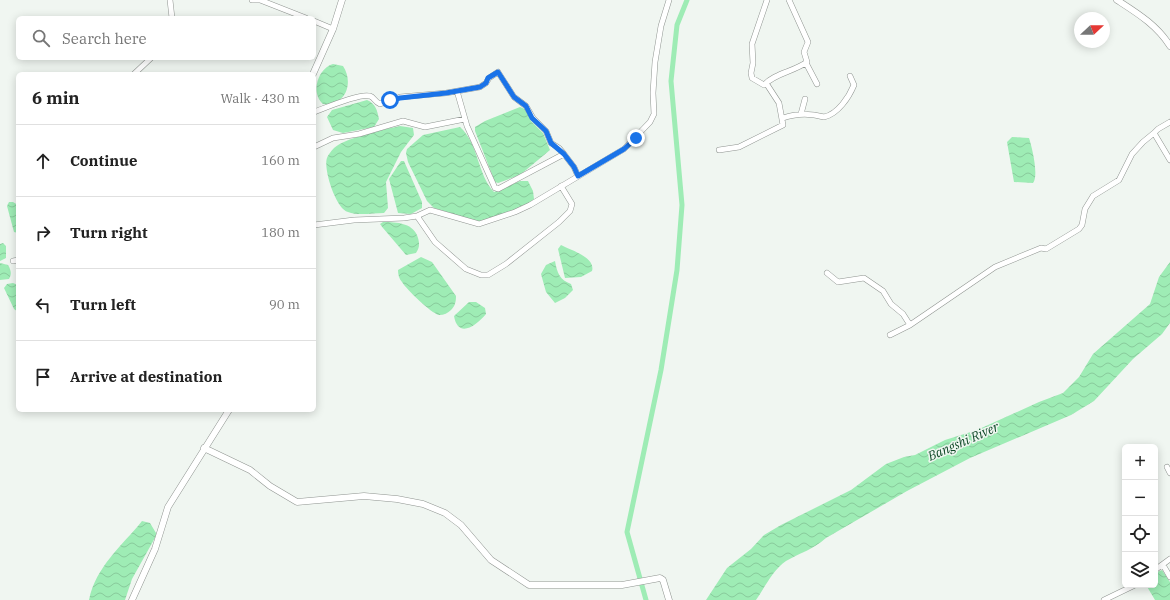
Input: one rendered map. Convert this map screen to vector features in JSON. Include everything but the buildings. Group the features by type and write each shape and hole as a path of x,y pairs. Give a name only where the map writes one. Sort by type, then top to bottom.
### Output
{"street":[{"path":"170,0 172,16"},
{"path":"252,0 260,0 301,16"},
{"path":"314,72 333,29 342,0"},
{"path":"316,224 417,216 430,210 479,224 515,212 630,145 653,118 654,62 661,26 669,0"},
{"path":"767,0 752,44 752,78 759,84 764,85 771,77 806,63"},
{"path":"789,0 808,42 804,52 806,63 817,84"},
{"path":"1117,0 1153,25 1163,35 1170,46"},
{"path":"316,22 333,29"},
{"path":"136,72 149,60"},
{"path":"316,111 348,100 365,96 370,96 380,104 400,98 480,87 486,83 488,78 498,72 514,97 520,103 524,104 532,118 546,131 551,143 564,154 574,167 578,176"},
{"path":"783,118 801,114 818,114 824,117 836,110 854,85 850,76"},
{"path":"719,150 739,147 780,128 783,118 779,103 766,83"},
{"path":"456,91 465,120 495,188 498,189 564,154"},
{"path":"801,114 805,99"},
{"path":"316,146 333,138 359,134 403,121 425,127 465,120"},
{"path":"890,334 910,325 995,267 1041,248 1046,249 1079,229 1082,225 1085,209 1093,196 1122,176 1132,154 1142,142 1158,129 1170,122"},
{"path":"1154,133 1170,160"},
{"path":"417,216 434,242 466,269 481,275 488,275 542,236 570,211 572,204 561,186"},
{"path":"826,273 838,282 864,278 868,280 883,291 891,304 902,314 910,325"},
{"path":"132,600 155,549 168,507 228,412"},
{"path":"204,448 250,470 270,486 297,502 338,497 364,496 397,499 423,504 445,513 461,525 491,560 529,585 622,586 638,584 660,578 663,580 670,600"},
{"path":"1167,466 1170,473"},
{"path":"1158,568 1170,560"},
{"path":"1163,565 1170,578"},
{"path":"1104,600 1129,588"}],"water":[{"path":"333,64 343,66 348,79 348,86 342,98 337,102 323,104 319,99 316,88 323,70"},
{"path":"367,100 374,105 378,113 379,119 374,127 343,133 333,130 327,117 332,110"},
{"path":"520,107 525,109 531,121 543,133 550,150 520,175 498,183 495,182 475,131 475,127 485,121"},
{"path":"400,126 413,128 414,135 401,152 386,182 388,208 384,213 366,214 356,214 343,209 335,196 329,179 326,163 329,154 339,144 366,134"},
{"path":"460,127 471,142 484,177 494,192 520,181 528,181 533,191 534,199 527,206 479,222 434,208 427,201 408,162 406,153 407,149 423,135"},
{"path":"1012,137 1029,138 1035,168 1035,179 1033,183 1014,182 1007,142"},
{"path":"401,161 404,161 422,202 422,208 411,214 398,213 389,179"},
{"path":"9,202 16,204 16,232 14,232 7,206"},
{"path":"383,222 404,224 413,229 419,243 416,253 406,255 380,224"},
{"path":"3,243 6,246 6,258 0,261 0,244"},
{"path":"561,245 586,258 592,266 592,271 581,277 565,278 558,249"},
{"path":"421,257 432,262 456,296 453,307 446,314 439,315 419,301 399,278 398,270"},
{"path":"555,261 560,276 571,284 573,290 565,298 555,303 546,292 541,274 546,265"},
{"name":"Bangshi River","path":"1170,262 1170,323 1162,334 1133,359 1094,401 1071,415 970,458 907,491 826,538 812,548 786,561 773,574 756,600 706,600 727,568 751,549 764,535 851,490 886,464 904,457 915,455 945,440 977,430 1039,402 1063,393 1079,377 1093,354 1150,304 1159,277"},
{"path":"0,263 8,265 11,272 9,279 0,280"},
{"path":"7,284 16,284 16,310 4,288"},
{"path":"469,302 476,302 485,308 486,314 473,326 463,329 456,323 454,316"},
{"path":"142,521 150,523 156,533 156,536 132,579 125,600 89,600 97,577 118,548"},
{"path":"1162,570 1170,582 1170,600 1155,600 1148,588 1158,588 1158,572"}],"waterway":[{"path":"646,600 627,532 661,370 677,270 682,205 671,81 677,25 687,0"}],"route":[{"path":"390,100 455,92 480,87 486,83 488,78 498,72 514,97 526,106 532,118 546,131 551,143 559,148 564,154 574,167 578,176 624,149 636,138"}]}
